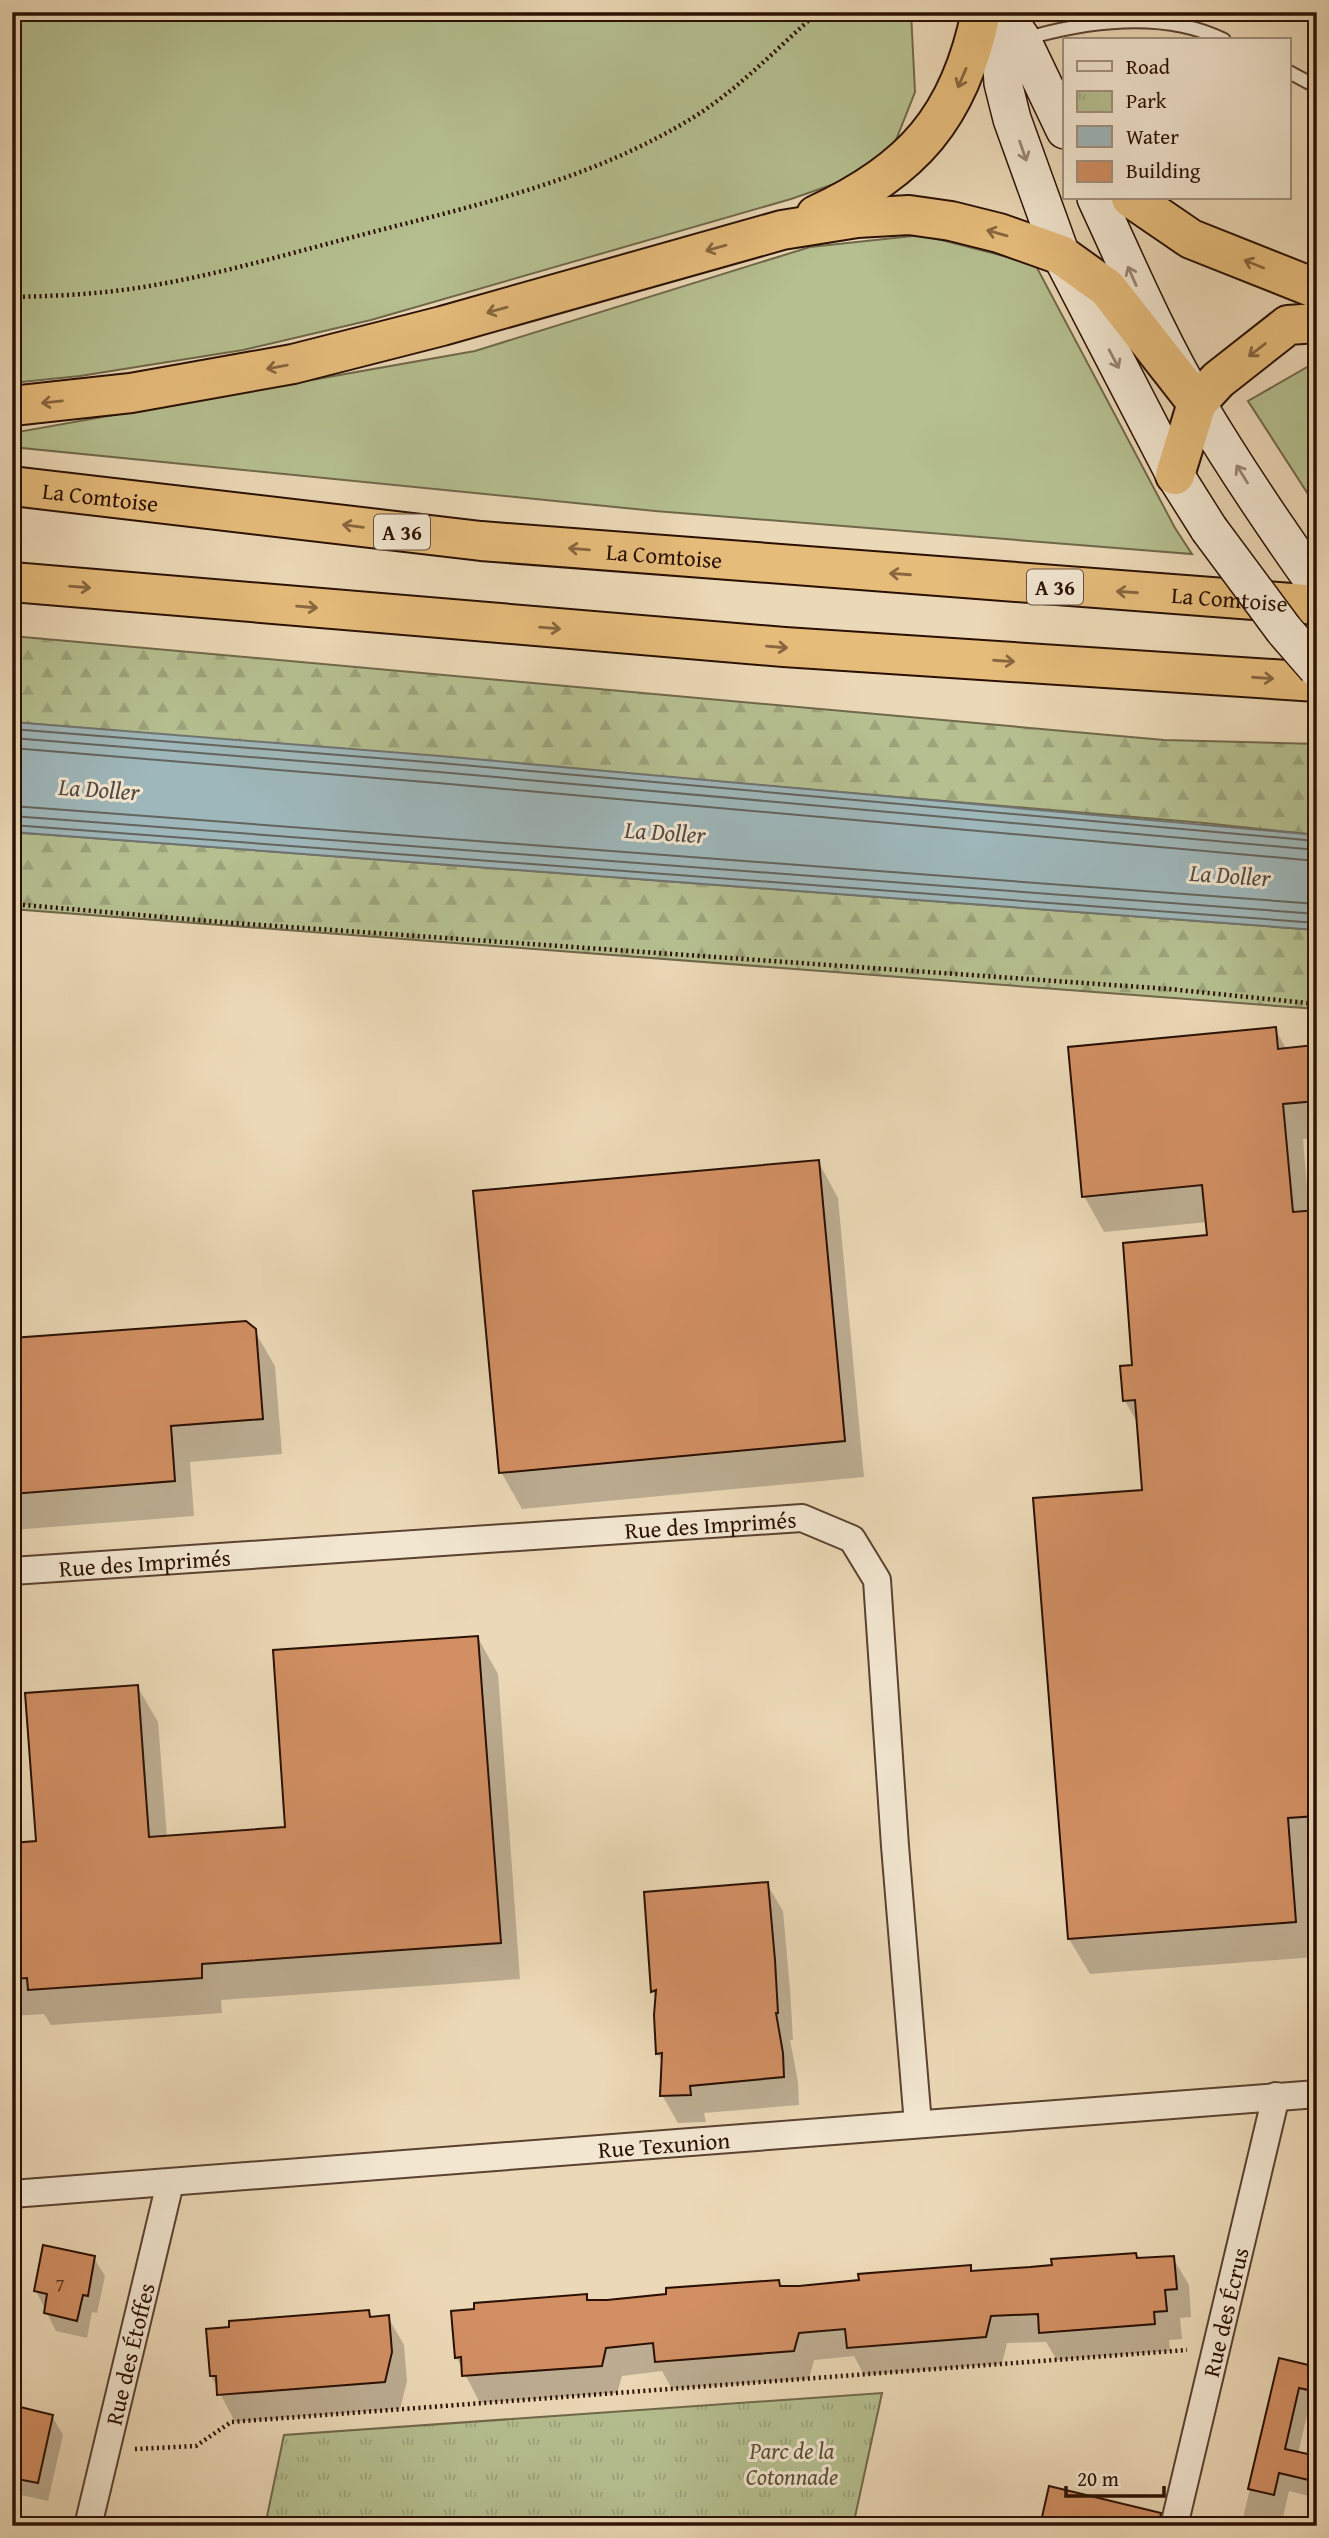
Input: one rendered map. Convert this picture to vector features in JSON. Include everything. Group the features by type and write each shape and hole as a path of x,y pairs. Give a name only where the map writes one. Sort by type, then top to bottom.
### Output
{"highway":[{"path":"782,230 843,202 887,174 911,154 934,129 951,103 974,47 981,12"},
{"path":"1135,200 1191,239 1317,289"},
{"path":"12,406 131,393 293,364 442,326 782,230 857,218 909,215 999,233 1061,255 1107,288 1196,403"},
{"path":"1175,475 1196,403 1218,380 1288,325 1317,323"},
{"name":"La Comtoise","path":"12,486 481,541 1317,605"},
{"path":"12,582 784,647 1317,682"}],"main road":[{"path":"1001,12 1021,38 1063,126"},
{"path":"1001,12 1003,83 1061,255 1175,475 1209,529 1284,630 1317,668"},
{"path":"1097,200 1137,287 1196,403 1317,586"}],"street":[{"name":"Rue des Imprimés","path":"12,1571 802,1518 852,1539 877,1580 918,2124"},
{"name":"Rue Texunion","path":"12,2194 1317,2094"},
{"name":"Rue des Écrus","path":"1174,2526 1276,2096"},
{"name":"Rue des Étoffes","path":"88,2526 170,2183"}],"lane":[{"path":"1035,36 1071,27 1122,22 1186,26 1219,38"},
{"path":"1290,73 1317,87"}],"path":[{"path":"12,297 104,292 150,286 491,201 574,176 616,159 686,122 726,94 818,12"},
{"path":"12,904 233,923 1169,989 1317,1004"},
{"path":"106,2451 196,2446 231,2422 1216,2348"}],"green space":[{"path":"12,12 911,12 915,92 896,140 873,163 837,183 791,199 371,320 243,350 80,376 12,383"},
{"path":"922,235 1035,264 1175,528 1192,554 655,511 12,447 12,433 475,351 810,247"},
{"path":"1309,366 1317,366 1317,508 1248,401"},
{"path":"12,636 1164,740 1317,744 1317,835 1204,823 12,722"},
{"path":"12,832 1317,930 1317,1009 12,909"},
{"name":"Parc de la Cotonnade","path":"882,2393 853,2526 265,2526 284,2435"}],"water":[{"name":"La Doller","path":"12,722 440,756 1317,835 1317,930 12,832"}],"building":[{"path":"1276,1027 1278,1049 1314,1045 1317,1078 1317,1101 1283,1104 1293,1212 1317,1210 1317,1816 1288,1818 1296,1922 1068,1939 1033,1498 1142,1490 1135,1400 1123,1401 1120,1366 1132,1365 1123,1243 1207,1235 1202,1185 1082,1197 1068,1047"},
{"path":"819,1160 845,1441 499,1473 473,1191"},
{"path":"246,1321 256,1329 263,1419 171,1426 175,1481 12,1494 12,1338"},
{"path":"478,1636 501,1943 202,1964 202,1978 28,1990 27,1978 12,1979 12,1843 36,1841 25,1693 138,1685 149,1837 285,1827 273,1650"},
{"path":"768,1882 775,1960 776,2013 784,2077 690,2086 691,2095 660,2096 662,2053 656,2054 656,1990 651,1992 644,1892"},
{"path":"43,2245 95,2256 88,2296 83,2295 77,2321 44,2313 47,2294 34,2291"},
{"path":"1136,2253 1137,2258 1174,2256 1177,2289 1165,2290 1167,2311 1154,2312 1155,2324 1039,2333 1038,2314 991,2316 986,2337 847,2348 845,2329 799,2333 794,2351 655,2362 653,2343 606,2348 602,2366 462,2376 461,2357 455,2358 451,2311 474,2309 474,2303 587,2294 587,2300 607,2300 666,2294 666,2288 779,2280 780,2286 799,2286 859,2280 858,2274 971,2265 971,2271 1030,2267 1052,2265 1051,2259"},
{"path":"369,2310 370,2317 389,2315 392,2352 385,2382 217,2395 216,2376 210,2376 206,2329 229,2327 229,2321"},
{"path":"1279,2358 1317,2367 1317,2392 1299,2388 1285,2449 1317,2456 1317,2482 1279,2473 1274,2495 1248,2489"},
{"path":"12,2405 53,2415 38,2483 12,2478"},
{"path":"1049,2486 1161,2513 1159,2526 1040,2526"}]}
